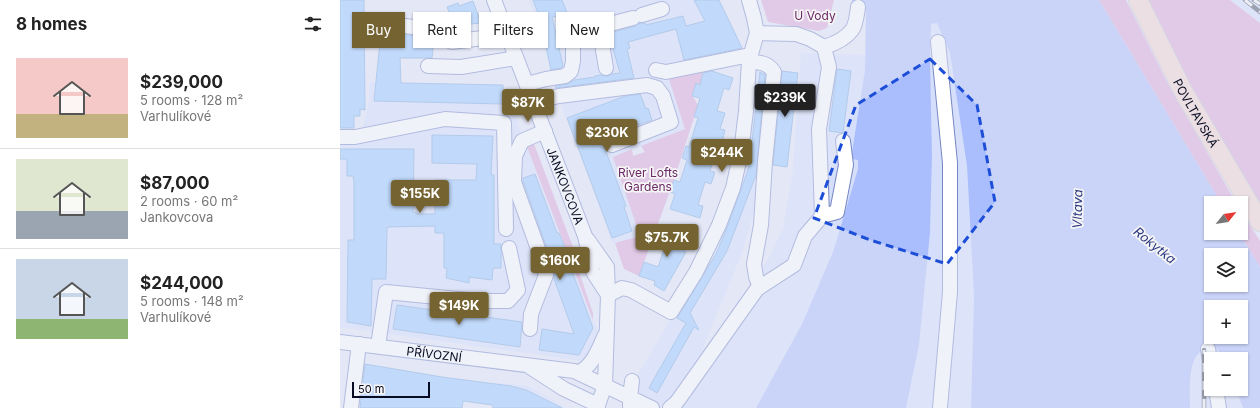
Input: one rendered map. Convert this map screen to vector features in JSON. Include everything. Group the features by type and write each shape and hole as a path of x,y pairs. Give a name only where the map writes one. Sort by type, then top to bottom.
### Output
{"main road":[{"name":"POVLTAVSKÁ","path":"1138,0 1183,91 1260,222"}],"street":[{"name":"JANKOVCOVA","path":"494,0 499,12"},
{"path":"608,294 622,288 631,290 671,312 696,272 719,225 733,188 741,152 750,58 757,33 747,1"},
{"path":"824,47 838,41 853,29 858,8"},
{"path":"614,23 662,9"},
{"path":"405,26 439,30 452,42 479,38"},
{"path":"757,33 796,34 810,39 824,47 829,67 819,129 822,216"},
{"path":"938,42 950,171 950,292 940,408"},
{"name":"JANKOVCOVA","path":"512,48 585,236 607,266 608,294 605,385 598,407"},
{"path":"527,84 565,76 571,71 573,62 572,48"},
{"path":"603,48 606,68"},
{"path":"428,66 460,67 516,58"},
{"path":"656,70 666,72 750,58 770,66 774,72 765,162 761,225 754,264 756,277 760,287"},
{"path":"534,102 559,96 647,85 657,88 663,96 671,122 612,145"},
{"path":"340,137 355,136 445,119 504,123 506,229"},
{"path":"530,329 531,314 546,275 514,182 515,156 522,141 545,131"},
{"path":"670,408 680,398 757,289 794,265 805,236 822,216 837,212 846,166 843,141"},
{"path":"378,346 386,292 478,301 508,302 518,290 509,248"},
{"name":"JANKOVCOVA","path":"579,372 584,370 592,360 607,331"},
{"name":"PŘÍVOZNÍ","path":"340,342 579,372 605,385 630,402 652,408"},
{"path":"351,408 359,344"},
{"name":"PŘÍVOZNÍ","path":"528,366 564,389 598,407"},
{"path":"630,402 632,381"},
{"path":"1217,396 1219,408"}],"highlighted area":[{"path":"930,59 977,105 995,202 947,264 870,240 814,218 856,105"}],"shaded area":[{"path":"529,0 719,0 745,52 685,64 685,129 613,157 640,236 613,244 556,91 544,48 548,48 548,12 534,12"},
{"path":"1230,0 1260,0 1260,23 1238,6"},
{"path":"937,23 950,53 967,166 974,296 971,408 906,408 919,345 930,233 932,156 930,59 931,24"},
{"path":"801,53 865,55 865,70 852,159 858,160 858,169 833,252 802,324 756,408 628,408 634,381 724,229 747,164 755,66 777,67 768,163 742,253 701,353 769,258 783,228 793,170"},
{"path":"370,82 503,85 598,332 584,361 340,327 340,134 362,132 369,101"},
{"path":"1214,348 1220,352 1204,352 1204,396 1239,396 1243,408 1190,408 1190,384 1194,361 1198,354 1204,350"},
{"path":"496,383 528,386 566,408 490,408 493,405"}],"green space":[{"name":"U Vody","path":"761,0 834,0 827,28 819,31 768,22"},
{"path":"1099,0 1126,0 1167,82 1232,196 1217,196"},
{"path":"1145,0 1230,0 1260,23 1260,211 1247,191"},
{"name":"River Lofts Gardens","path":"704,69 701,85 696,84 692,95 698,105 674,180 639,276 624,269 615,243 640,236 613,157 632,149 633,156 645,152 641,146 685,129 668,76"},
{"path":"533,141 582,271 579,272 593,313 593,320 526,144"},
{"path":"1248,222 1260,241 1260,267 1243,240 1248,240"}],"water":[{"path":"852,0 1099,0 1217,196 1204,196 1204,240 1243,240 1260,267 1260,408 1243,408 1239,396 1248,396 1248,352 1220,352 1215,349 1210,349 1200,352 1195,358 1190,379 1190,408 971,408 974,296 967,166 950,53 937,23 931,24 930,59 932,156 930,233 919,345 906,408 756,408 802,324 833,252 858,169 858,160 851,159 865,70 866,11 852,4"}],"building":[{"path":"340,0 364,0 364,12 352,12 352,48 364,48 365,110 360,109 360,116 354,116 354,128 340,128"},
{"path":"533,0 562,0 567,12 556,12 556,16 552,17 556,35 556,48 559,48 563,66 561,68 551,70 546,48 548,48 548,12 538,12"},
{"path":"694,0 719,0 742,48 684,60 676,29 628,42 630,48 627,49 634,78 556,88 555,86 567,84 574,80 620,73 613,48 614,48 614,32 640,23 645,23 646,25 683,16 686,26 705,21"},
{"path":"473,1 479,18 479,23 471,24 471,12 449,12 447,7 458,3 459,6"},
{"path":"405,35 413,36 413,48 433,48 432,58 400,58 401,83 503,85 503,104 374,101 379,48 405,48"},
{"path":"837,69 851,71 843,133 829,131"},
{"path":"712,71 733,78 729,90 724,88 717,111 725,113 720,129 725,130 722,142 719,142 710,171 715,172 711,184 705,182 698,205 703,206 700,218 670,209 675,194 670,192 674,180 680,182 687,160 682,158 686,146 689,147 698,118 694,117 700,98 692,96 696,83 700,85 703,73"},
{"path":"782,71 798,73 787,167 773,165"},
{"path":"760,72 765,75 756,175 727,251 690,313 699,330 694,327 657,393 649,388 686,323 677,318 716,254 749,167"},
{"path":"640,94 646,109 648,108 652,120 601,138 626,206 624,207 632,231 612,238 567,118 625,96"},
{"path":"432,135 493,136 491,175 494,175 494,244 501,244 501,268 493,268 492,280 469,277 469,283 446,278 447,268 444,268 444,233 435,233 435,226 387,227 386,279 372,279 371,326 347,322 348,240 354,240 354,182 353,176 347,176 347,159 340,159 340,149 414,149 413,212 417,214 435,214 435,180 476,180 477,164 432,163"},
{"path":"535,174 557,233 559,233 565,247 564,249 593,328 579,355 539,350 542,329 574,334 554,279 554,272 545,243 523,181 523,178"},
{"path":"662,227 689,236 684,251 686,252 664,291 654,285 655,281 639,276 644,262 658,267 665,246 660,245 662,240 658,239"},
{"path":"397,305 469,315 470,310 479,312 478,316 522,322 520,347 393,329"},
{"path":"365,364 442,377 511,386 526,390 562,408 493,408 493,405 463,401 462,408 360,408"}],"railway":[{"path":"1245,0 1260,12"},
{"path":"1254,0 1260,4"},
{"path":"1204,350 1204,408"}],"water label":[{"name":"Vltava","path":"1077,209"},
{"name":"Rokytka","path":"1155,245"}]}
